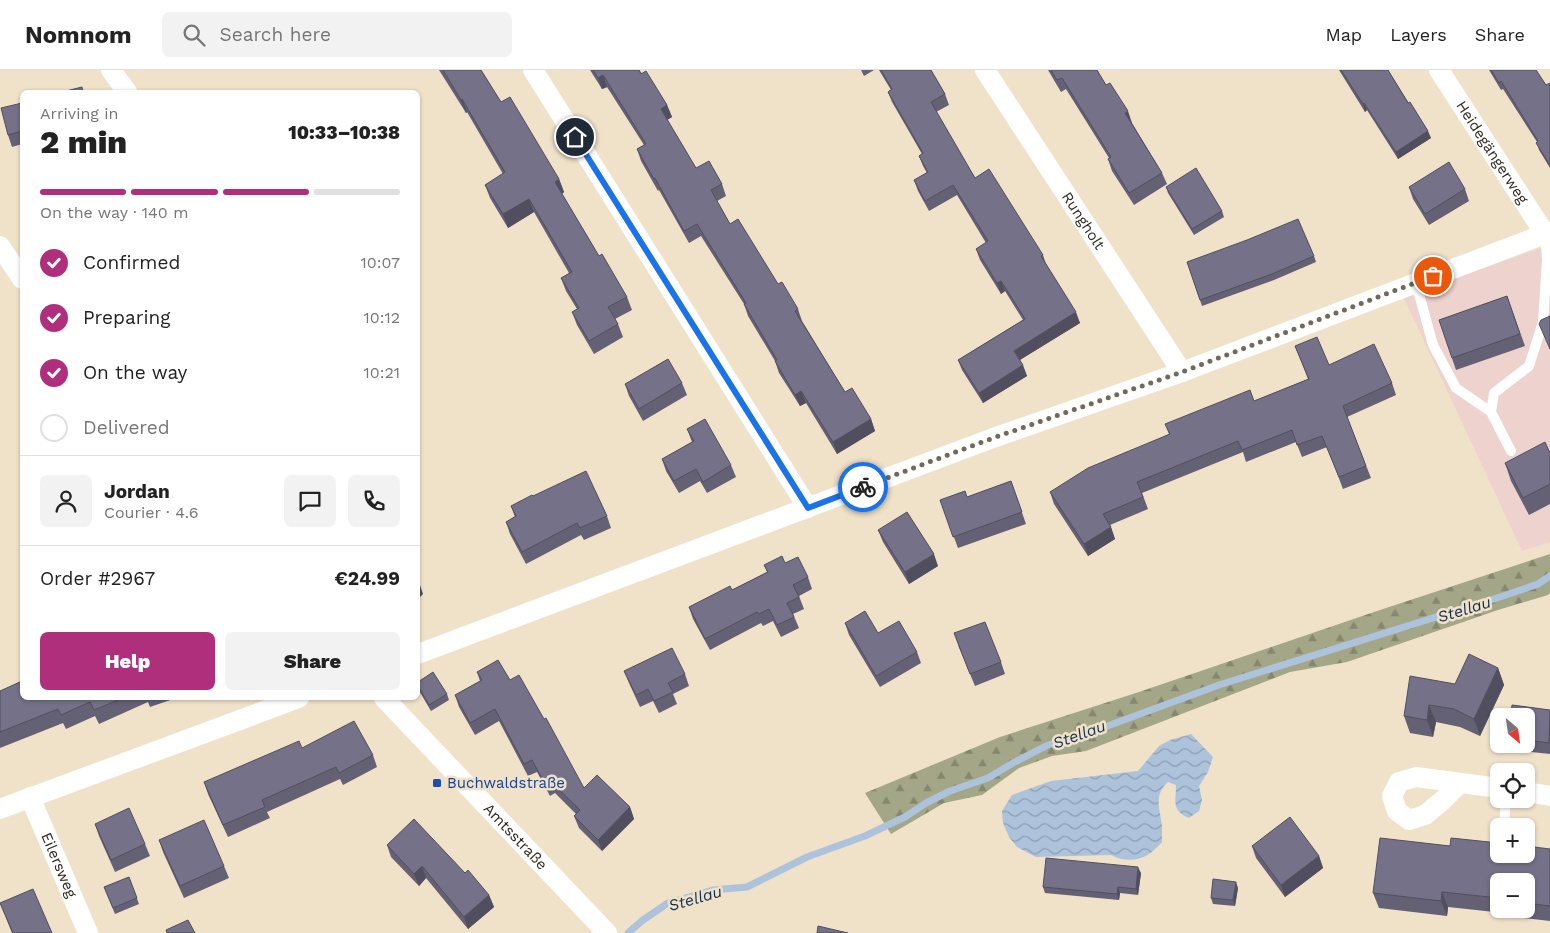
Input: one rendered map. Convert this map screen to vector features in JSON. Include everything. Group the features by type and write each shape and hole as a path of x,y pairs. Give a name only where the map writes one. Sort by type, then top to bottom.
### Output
{"street":[{"path":"111,70 126,90"},
{"path":"533,70 808,508"},
{"name":"Rungholt","path":"985,70 1182,372"},
{"name":"Heidegängerweg","path":"1439,70 1547,233"},
{"path":"420,653 993,438 1182,372 1547,233"},
{"path":"0,246 20,276"},
{"path":"0,809 294,700"},
{"name":"Amtsstraße","path":"386,700 607,933"},
{"path":"1460,783 1490,787"},
{"path":"1535,794 1550,796"},
{"name":"Eilersweg","path":"30,797 88,933"}],"lane":[{"path":"1491,412 1494,394 1529,366 1543,322 1547,233"},
{"path":"1416,283 1433,345 1456,388 1491,412 1511,451"}],"shaded area":[{"path":"1550,245 1550,542 1522,551 1403,296"}],"green space":[{"path":"1550,554 1550,593 1548,595 1498,610 1347,662 1290,672 1086,751 1052,756 1019,768 982,795 944,803 891,834 865,793 1000,737"}],"water":[{"path":"1191,734 1213,757 1208,772 1199,786 1202,800 1199,811 1189,818 1179,812 1175,801 1176,785 1168,782 1160,792 1159,797 1162,842 1151,853 1132,860 1125,860 1111,855 1036,857 1017,847 1009,837 1003,823 1002,811 1012,795 1051,781 1138,771 1159,746 1170,740"}],"building":[{"path":"443,70 481,70 501,102 510,97 559,179 555,182 599,256 602,254 627,297 608,307 618,324 589,341 572,312 579,308 561,278 572,272 529,199 503,214 485,185 505,172"},
{"path":"593,70 639,70 641,74 646,71 667,105 661,109 696,168 709,161 722,184 711,190 730,224 738,219 778,284 782,282 798,309 795,311 845,392 852,388 871,419 833,442 801,391 795,395 744,304 746,303 697,224 684,231 637,149 646,144 603,75 598,78"},
{"path":"881,70 931,70 945,94 931,102 975,178 989,169 1076,312 1014,351 1023,365 979,393 958,360 1025,319 1001,281 997,283 976,249 988,241 953,185 925,201 914,180 928,172 919,156 923,153 888,92 892,89"},
{"path":"1051,70 1097,70 1106,85 1110,83 1128,111 1125,113 1162,173 1129,193 1108,159 1111,157 1062,78 1057,80"},
{"path":"1341,70 1388,70 1428,131 1396,152"},
{"path":"1491,70 1536,70 1546,85 1550,83 1550,165 1536,143 1538,141 1501,81 1499,83"},
{"path":"82,87 83,90 70,90"},
{"path":"20,103 20,132 8,135 1,108"},
{"path":"1449,162 1465,189 1425,214 1409,187"},
{"path":"1196,168 1222,211 1192,229 1166,187"},
{"path":"1298,219 1314,256 1272,274 1200,300 1187,262"},
{"path":"1507,296 1520,334 1452,358 1439,320"},
{"path":"1550,316 1550,349 1539,324 1541,320"},
{"path":"1317,337 1329,365 1374,344 1392,383 1343,406 1366,466 1339,477 1322,436 1297,445 1292,430 1242,450 1238,441 1137,482 1143,497 1103,514 1111,527 1084,544 1050,492 1088,468 1170,434 1165,424 1250,390 1254,401 1309,379 1295,346"},
{"path":"668,359 682,383 639,409 625,384"},
{"path":"705,419 731,465 703,482 696,469 674,481 662,459 694,441 687,429"},
{"path":"1545,442 1550,453 1550,484 1523,498 1505,463"},
{"path":"586,471 607,516 580,528 577,523 522,552 506,522 516,516 511,506"},
{"path":"1011,481 1022,512 953,537 940,500 965,491 967,497"},
{"path":"907,512 934,554 905,572 878,530"},
{"path":"782,556 785,563 798,557 808,577 793,585 799,597 787,603 794,617 777,625 769,609 759,614 757,612 705,639 689,607 730,586 732,590 768,572 764,565"},
{"path":"865,611 878,633 899,621 917,652 876,676 845,623"},
{"path":"985,622 1001,662 970,674 954,633"},
{"path":"672,648 685,674 668,683 673,692 654,701 648,689 636,695 624,671"},
{"path":"1469,654 1498,668 1474,719 1454,709 1429,705 1427,720 1404,716 1410,676 1455,684"},
{"path":"498,660 510,680 519,675 544,719 546,718 584,788 597,775 630,807 598,840 574,816 580,810 550,781 545,784 532,760 524,764 495,709 470,723 455,695 482,680 477,672"},
{"path":"433,672 447,694 429,705 420,689 420,681"},
{"path":"20,682 20,700 118,700 94,710 90,702 61,715 58,709 0,732 0,691"},
{"path":"1512,705 1535,708 1512,708"},
{"path":"1535,708 1550,710 1549,743 1535,741"},
{"path":"354,721 373,755 339,773 336,767 262,800 265,807 223,825 204,782 299,741 302,748"},
{"path":"129,808 145,844 111,860 95,824"},
{"path":"1290,817 1319,856 1281,885 1252,846"},
{"path":"414,819 465,873 468,870 489,895 464,917 422,866 414,874 387,845"},
{"path":"204,820 224,866 180,886 159,840"},
{"path":"1380,838 1450,846 1451,838 1490,842 1490,863 1535,863 1535,847 1550,849 1550,906 1535,904 1535,873 1490,873 1490,897 1442,892 1441,901 1373,893"},
{"path":"1046,858 1138,867 1136,889 1118,887 1117,894 1043,887"},
{"path":"129,877 137,898 113,908 104,887"},
{"path":"1213,879 1236,882 1233,900 1211,898"},
{"path":"33,889 52,933 13,933 0,903"},
{"path":"188,920 195,933 167,933 166,930"},
{"path":"818,926 848,933 817,933"}],"waterway":[{"name":"Stellau","path":"628,933 668,903 713,890 747,887 807,857 865,836 905,817 926,803 950,791 988,778 1048,745 1083,735 1219,685 1503,596 1538,584 1550,576"}],"way so far":[{"path":"863,487 993,438 1182,372 1433,276"}],"place":[{"name":"Buchwaldstraße","path":"437,783"}],"route":[{"path":"575,137 808,508 863,487"}]}
